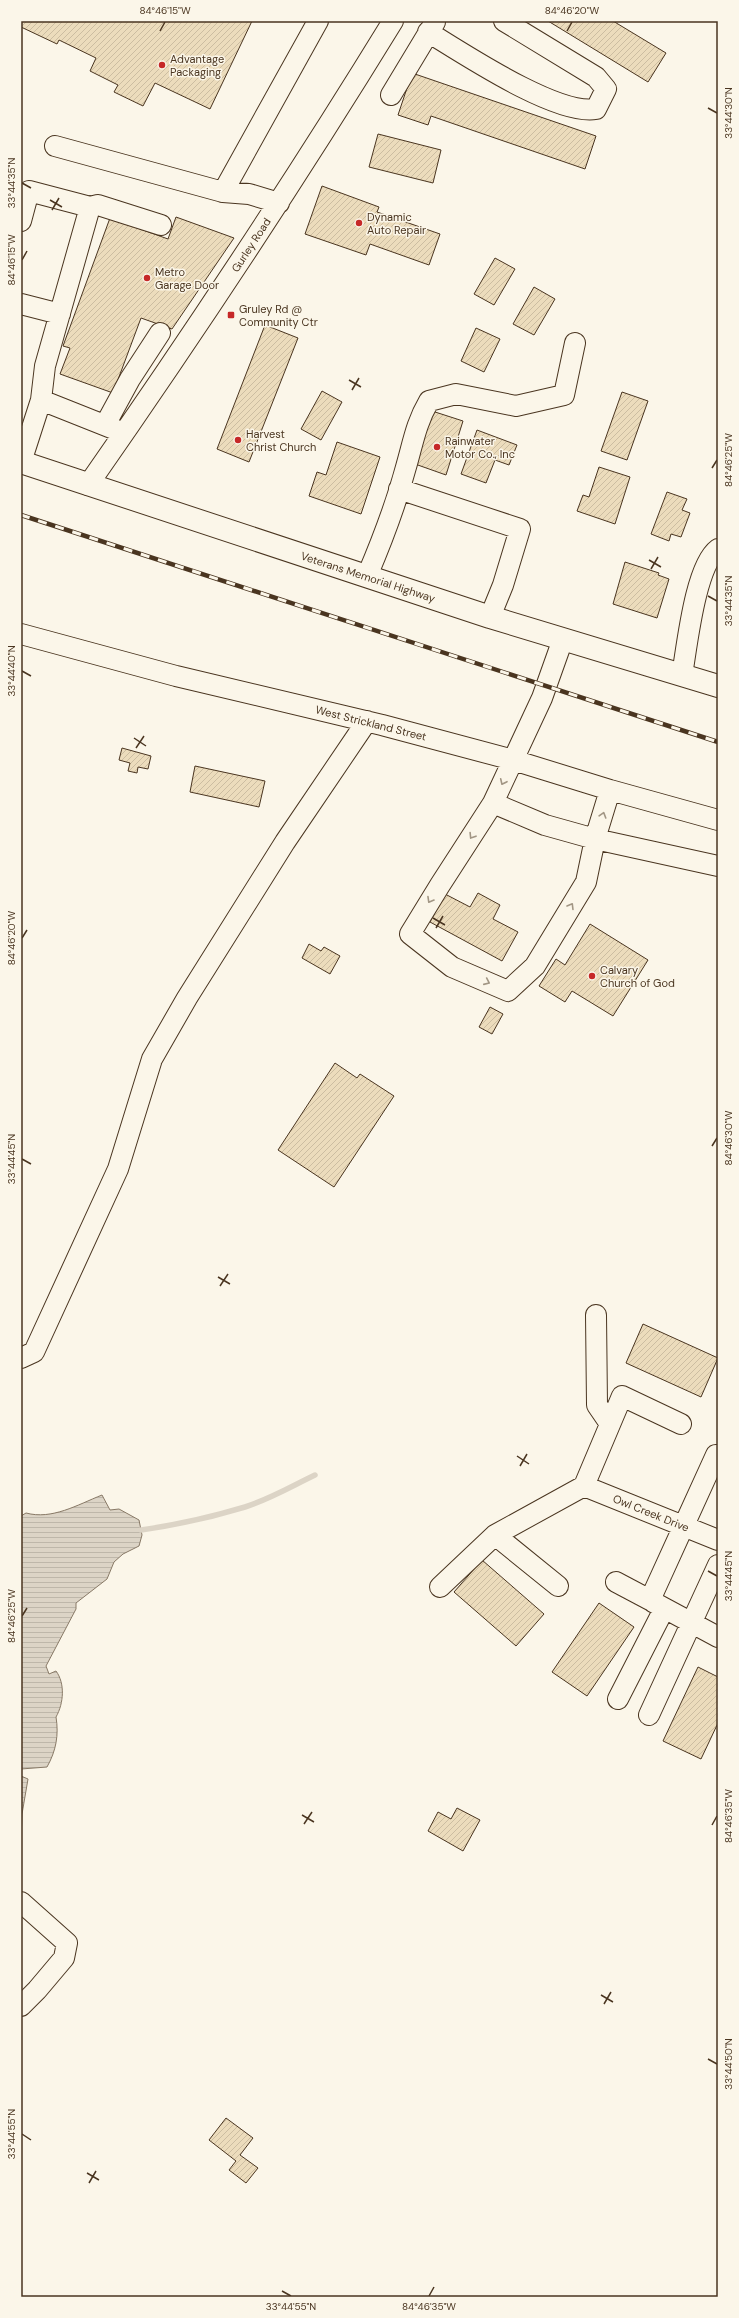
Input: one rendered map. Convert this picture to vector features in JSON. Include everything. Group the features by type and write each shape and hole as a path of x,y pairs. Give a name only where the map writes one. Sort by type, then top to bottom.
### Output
{"main road":[{"name":"Veterans Memorial Highway","path":"21,462 490,617 718,686"}],"street":[{"path":"223,192 318,21"},
{"name":"Gurley Road","path":"88,485 186,344 279,203 393,21"},
{"path":"391,95 432,27 526,90 585,111 596,109 606,89 596,77 504,21"},
{"path":"56,146 223,192 249,194 279,203"},
{"path":"21,221 29,190 90,207 98,205 161,225"},
{"path":"21,462 41,400 45,366 90,207"},
{"path":"21,304 60,314"},
{"path":"105,425 130,379 160,333"},
{"path":"367,576 382,542 399,489 418,419 429,401 456,394 516,406 564,395 575,343"},
{"path":"41,400 124,433"},
{"path":"399,489 520,529 503,585 490,617"},
{"path":"682,675 690,626 700,581 707,564 718,550"},
{"name":"West Strickland Street","path":"21,634 176,676 367,721 514,760 610,790 718,820"},
{"path":"563,639 544,692 493,803 410,934 452,967 508,991 535,966 586,882 595,839 610,790"},
{"path":"21,1358 34,1352 118,1169 152,1059 187,998 281,848 367,721"},
{"path":"493,803 545,825 595,839 718,866"},
{"path":"596,1315 597,1405 610,1424"},
{"path":"440,1588 496,1535 584,1486 622,1396 681,1424"},
{"path":"618,1699 657,1605 685,1527 716,1455 718,1455"},
{"name":"Owl Creek Drive","path":"584,1486 718,1540"},
{"path":"496,1535 558,1586"},
{"path":"649,1715 718,1565"},
{"path":"616,1582 718,1637"},
{"path":"21,1902 67,1943 64,1958 37,1990 21,2006"}],"shaded area":[{"path":"102,1495 110,1510 119,1509 139,1520 142,1535 139,1546 123,1554 114,1562 107,1579 76,1603 76,1609 46,1666 49,1674 56,1671 62,1687 61,1706 56,1717 57,1737 53,1755 47,1767 21,1769 21,1516 26,1513 45,1515 55,1513"},
{"path":"21,1776 28,1779 22,1814 21,1841"}],"building":[{"name":"Advantage Packaging","path":"21,21 252,21 210,109 155,83 143,106 114,92 118,85 90,71 96,58 59,40 57,44 21,27"},
{"path":"548,21 613,21 666,53 648,82"},
{"path":"412,73 596,136 585,169 431,116 428,125 398,115"},
{"path":"378,134 441,150 433,183 369,167"},
{"name":"Dynamic Auto Repair","path":"322,186 379,207 377,212 440,234 429,265 370,244 366,255 305,234"},
{"name":"Metro Garage Door","path":"176,217 234,238 172,329 141,318 113,393 60,374 70,348 63,346 110,218 168,239"},
{"path":"495,258 515,269 494,305 474,294"},
{"path":"534,287 555,299 534,335 513,324"},
{"path":"265,325 298,338 249,462 217,449"},
{"path":"476,328 500,339 484,372 461,361"},
{"path":"322,391 342,402 321,440 301,429"},
{"path":"622,392 648,401 627,460 601,451"},
{"path":"432,411 463,421 446,475 415,464"},
{"path":"477,430 517,445 509,465 495,460 486,483 461,474"},
{"path":"337,442 380,457 361,514 309,496 317,472 326,475"},
{"path":"599,467 630,477 615,524 577,511 583,495 589,497"},
{"path":"667,492 687,499 682,510 690,513 681,537 671,534 669,541 651,534"},
{"path":"625,562 659,573 658,575 669,579 657,618 613,604"},
{"path":"122,748 151,756 148,769 138,767 137,773 128,771 130,763 119,760"},
{"path":"195,766 265,781 259,807 190,792"},
{"path":"478,893 500,905 493,919 518,932 502,961 430,922 445,894 470,907"},
{"name":"Calvary Church of God","path":"590,924 648,960 613,1016 572,991 565,1002 539,986 556,959 565,965"},
{"path":"309,944 321,951 324,947 340,956 330,974 302,958"},
{"path":"490,1007 503,1014 492,1034 479,1027"},
{"path":"335,1063 357,1078 360,1074 394,1096 334,1187 278,1150"},
{"path":"643,1324 718,1358 701,1397 626,1363"},
{"path":"482,1560 544,1614 516,1646 454,1592"},
{"path":"599,1603 634,1627 587,1696 552,1672"},
{"path":"698,1667 718,1677 718,1723 701,1759 663,1741"},
{"path":"457,1808 480,1820 463,1851 428,1831 438,1812 451,1819"},
{"path":"226,2118 253,2138 240,2155 258,2168 246,2183 229,2170 236,2161 209,2140"}],"waterway":[{"path":"141,1530 167,1526 245,1507 272,1496 315,1475"}],"railway":[{"path":"21,515 718,742"}],"place":[{"name":"Advantage Packaging","path":"162,65"},
{"name":"Dynamic Auto Repair","path":"359,223"},
{"name":"Metro Garage Door","path":"147,278"},
{"name":"Gruley Rd @ Community Ctr","path":"231,315"},
{"name":"Harvest Christ Church","path":"238,440"},
{"name":"Rainwater Motor Co., Inc","path":"437,447"},
{"name":"Calvary Church of God","path":"592,976"}]}
